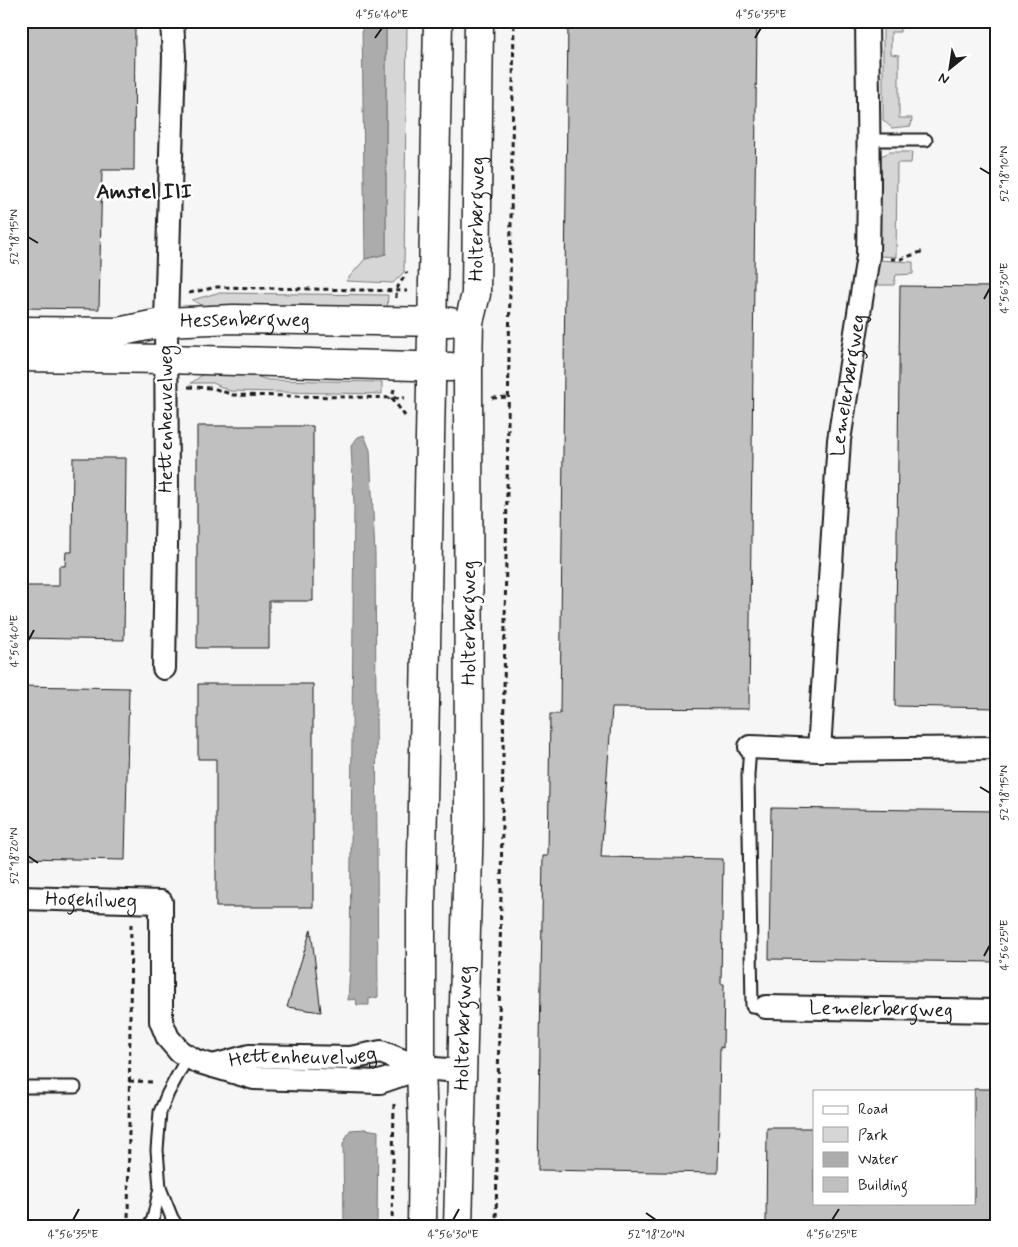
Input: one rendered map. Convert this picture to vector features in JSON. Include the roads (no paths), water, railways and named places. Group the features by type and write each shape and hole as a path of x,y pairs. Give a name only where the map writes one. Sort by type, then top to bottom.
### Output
{"main road":[{"name":"Holterbergweg","path":"422,1226 421,908 438,21"},
{"name":"Holterbergweg","path":"458,1226 469,808 468,367 469,322 476,294 479,21"},
{"name":"Hessenbergweg","path":"21,330 118,332 166,322 233,319 469,322"},
{"name":"Hessenbergweg","path":"21,358 166,372 431,366 468,367"}],"street":[{"name":"Hettenheuvelweg","path":"164,668 167,486 166,322 174,56 172,21"},
{"name":"Lemelerbergweg","path":"819,750 839,440 868,256 867,21"},
{"path":"750,747 819,750 997,748"},
{"name":"Hogehilweg","path":"21,898 161,902"},
{"name":"Hettenheuvelweg","path":"161,902 161,1021 168,1038 180,1052 214,1066 254,1078 380,1082 421,1068 461,1071"},
{"name":"Lemelerbergweg","path":"766,1007 997,1011"}],"lane":[{"path":"868,140 926,140"},
{"path":"750,747 748,775 752,1006 766,1007"},
{"path":"153,1224 160,1188 157,1150 160,1112 188,1056"},
{"path":"21,1087 74,1088"},
{"path":"160,1188 173,1223"}],"water":[{"path":"362,21 386,21 386,254 365,259"},
{"path":"364,435 370,450 375,554 378,997 369,999 369,1005 357,1005 356,999 348,1000 350,968 354,504 351,446 358,437"},
{"path":"365,1129 378,1131 377,1226 344,1226 343,1144 350,1130"}],"district":[{"name":"Amstel III","path":"144,192"}]}
